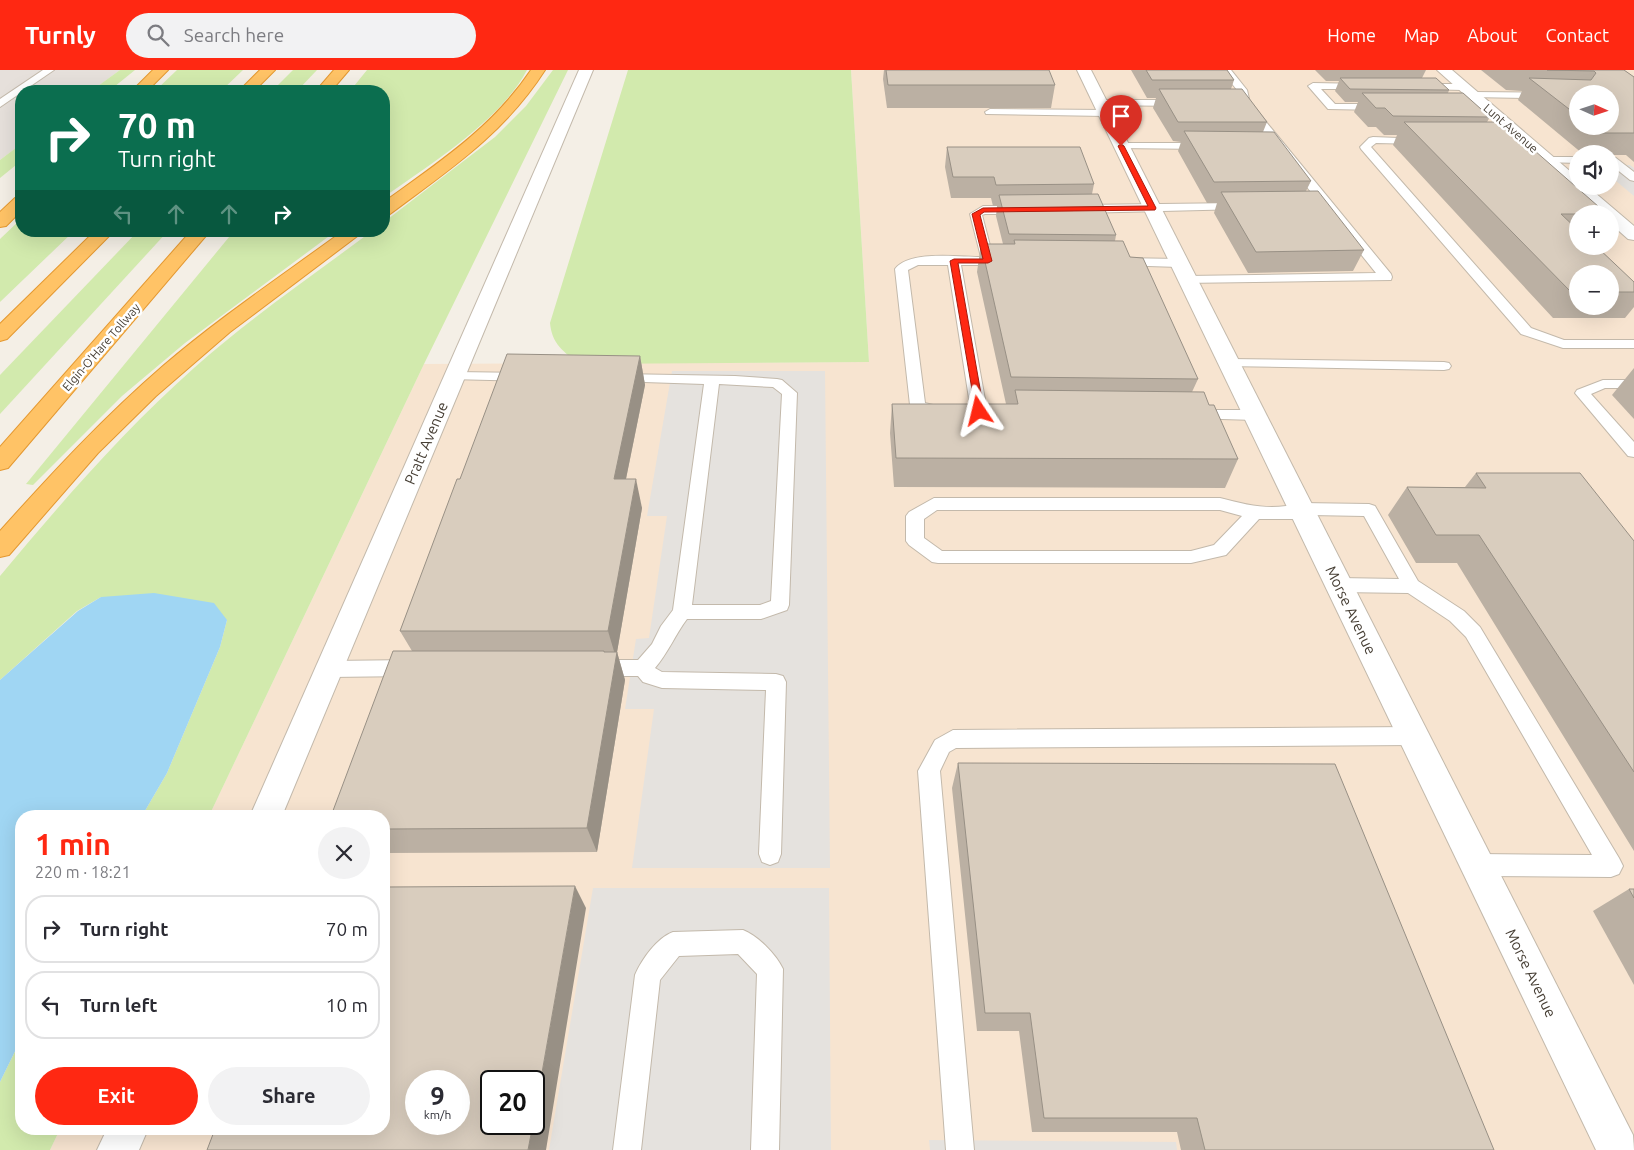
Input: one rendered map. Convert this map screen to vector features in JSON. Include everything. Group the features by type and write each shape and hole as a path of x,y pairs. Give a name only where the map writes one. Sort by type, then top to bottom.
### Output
{"highway":[{"path":"145,85 161,70"},
{"path":"252,85 268,70"},
{"path":"328,85 342,70"},
{"path":"390,206 447,163 492,126 520,96 538,70"},
{"path":"0,222 15,208"},
{"path":"0,335 99,237"},
{"name":"Elgin-O'Hare Tollway","path":"0,462 196,237"},
{"path":"0,548 80,456 148,390 234,320 347,237"}],"street":[{"name":"Pratt Avenue","path":"269,810 586,70"},
{"name":"Morse Avenue","path":"1084,70 1477,865 1620,1136"},
{"name":"Lunt Avenue","path":"1444,70 1468,97 1487,108 1600,205"},
{"name":"Lunt Avenue","path":"1619,222 1634,235"},
{"path":"118,1150 125,1135"}],"lane":[{"path":"27,85 49,70"},
{"path":"1112,262 1184,271 1386,277 1329,206 1275,147 1240,103 1242,90 1226,70"},
{"path":"1373,86 1313,86 1332,107 1390,107"},
{"path":"1413,87 1468,97 1569,96"},
{"path":"0,104 15,94"},
{"path":"990,112 1187,103"},
{"path":"1430,140 1373,140 1365,147 1526,331 1563,344 1634,344"},
{"path":"1506,141 1525,141"},
{"path":"1121,146 1211,146"},
{"path":"1547,160 1569,160"},
{"path":"1619,160 1627,160"},
{"path":"1619,166 1634,178"},
{"path":"1309,207 1329,206"},
{"path":"1063,209 1250,207"},
{"path":"988,261 976,214 983,210 1033,210"},
{"path":"954,261 984,411 925,409 918,405 902,269 908,264 918,261 954,261 1007,261"},
{"path":"1229,364 1444,366"},
{"path":"455,376 544,377"},
{"path":"604,378 777,383 790,393 780,605 761,612 682,612"},
{"path":"585,668 643,668 660,649 668,631 682,612 712,380"},
{"path":"1634,384 1603,384 1582,393 1634,452"},
{"path":"1176,414 1255,416"},
{"path":"1255,513 1220,550 1191,557 938,557 915,541 915,516 934,504 1220,504 1255,513 1369,510 1412,586 1457,616 1473,632 1611,866 1477,865"},
{"path":"1339,586 1412,586"},
{"path":"330,669 428,668"},
{"path":"643,668 650,676 662,680 776,682 770,854"},
{"path":"960,1150 929,771 942,746 953,739 1414,736"},
{"path":"627,1150 648,975 673,944 743,942 770,969 765,1150"}],"shaded area":[{"path":"0,70 120,70 99,85 15,85 15,149 0,160"},
{"path":"851,70 1634,70 1634,1150 50,1150 57,1135 390,1135 390,810 212,810 424,364 869,362"},
{"path":"1619,165 1630,165 1634,168 1634,196 1619,184"},
{"path":"672,371 825,371 830,868 632,868 654,709 625,709 636,639 649,638 667,516 647,516"},
{"path":"593,888 829,888 831,1150 549,1150"},
{"path":"929,1140 1176,1142 1177,1150 930,1150"}],"green space":[{"path":"120,70 135,70 116,85 99,85"},
{"path":"177,70 243,70 227,85 161,85"},
{"path":"293,70 317,70 303,85 278,85"},
{"path":"367,70 527,70 500,106 482,124 442,156 390,193 390,85 355,85"},
{"path":"553,70 568,70 424,364 212,810 145,810 167,773 220,647 227,620 101,597 77,611 0,680 0,576 93,468 142,417 194,368 259,315 364,237 390,237 390,217 495,137 526,106"},
{"path":"628,70 851,70 869,362 579,364 559,346 553,336 550,323"},
{"path":"15,149 15,166 0,178 0,160"},
{"path":"15,225 15,237 68,237 0,302 0,239"},
{"path":"132,237 162,237 0,414 0,375"},
{"path":"229,237 328,237 185,343 122,396 33,485 26,484"},
{"path":"15,1051 15,1135 57,1135 50,1150 0,1150 0,1082"}],"water":[{"path":"154,593 214,603 227,620 220,647 167,773 145,810 15,810 15,1051 0,1082 0,680 78,611 101,597"}],"building":[{"path":"886,70 1049,70 1055,85 888,85"},
{"path":"1146,70 1227,70 1234,80 1152,80"},
{"path":"1547,70 1624,70 1634,77 1634,133 1619,133 1619,85 1569,85 1569,109 1529,78 1591,80 1596,73 1594,71"},
{"path":"1340,78 1436,78 1449,90 1350,89"},
{"path":"1159,89 1242,89 1267,122 1178,122"},
{"path":"1362,93 1463,93 1490,117 1393,116 1385,108 1376,108"},
{"path":"1404,122 1502,122 1569,181 1569,195 1585,195 1597,205 1569,205 1569,214 1561,214 1569,222 1569,255 1606,255 1616,265 1569,265 1569,290"},
{"path":"1184,131 1274,132 1311,181 1214,182"},
{"path":"947,147 1080,147 1094,184 996,185 994,177 953,177"},
{"path":"1318,191 1364,250 1256,252 1221,192"},
{"path":"1098,194 1116,235 1009,234 999,195"},
{"path":"1014,240 1123,241 1130,257 1143,258 1198,379 1011,377 981,244 1015,244"},
{"path":"1619,268 1634,282 1634,292 1619,292"},
{"path":"507,354 640,356 614,479 636,479 608,631 400,631 457,479 460,479"},
{"path":"1015,390 1204,392 1209,405 1214,405 1238,459 896,458 892,404 1018,404"},
{"path":"1476,473 1580,473 1634,541 1634,772 1479,535 1436,535 1407,487 1486,488"},
{"path":"393,651 617,652 587,828 390,829 390,810 333,810"},
{"path":"958,763 1335,764 1494,1150 1205,1150 1197,1118 1044,1118 1030,1013 985,1013"},
{"path":"575,886 542,1070 480,1070 480,1135 531,1135 528,1150 207,1150 213,1135 390,1135 390,887"},
{"path":"1629,889 1634,889 1634,898"}],"route":[{"path":"979,411 954,261 988,261 976,214 983,210 1152,208 1121,146"}]}
